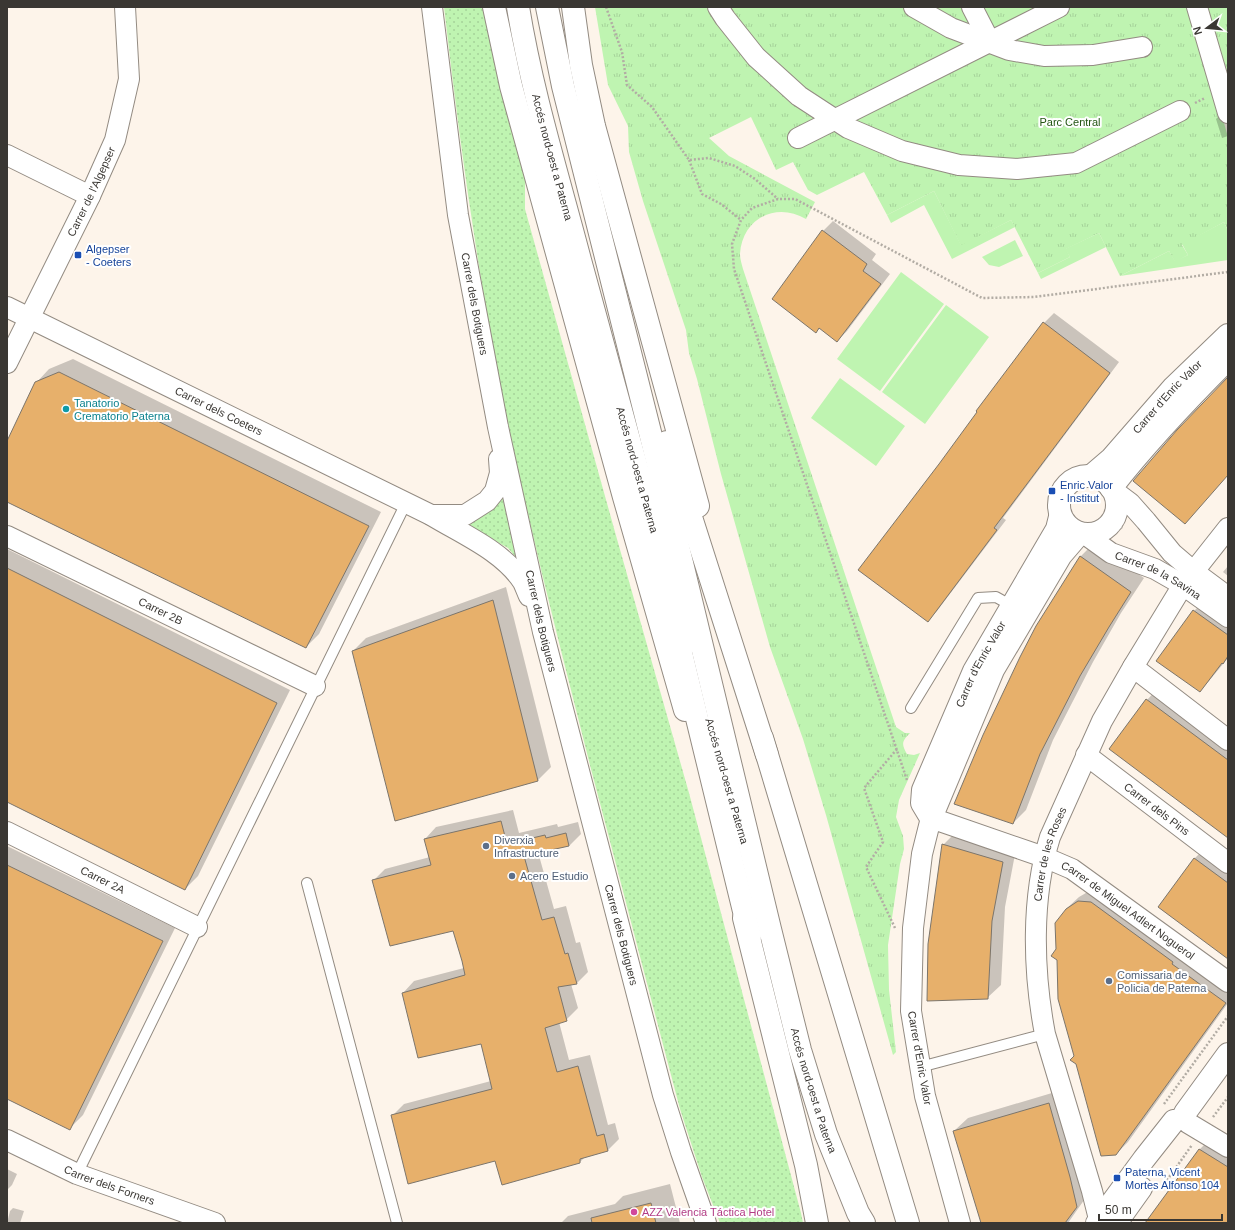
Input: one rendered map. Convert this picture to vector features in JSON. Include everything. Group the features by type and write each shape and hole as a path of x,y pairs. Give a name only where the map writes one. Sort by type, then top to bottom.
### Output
{"street":[{"name":"Carrer de l'Algepser","path":"7,363 90,196 115,140 129,79 125,7"},
{"name":"Carrer dels Botiguers","path":"432,7 458,215 498,427 543,632 663,1095 706,1223"},
{"path":"494,7 513,94 613,459 750,936"},
{"name":"Accés nord-oest a Paterna","path":"518,7 536,98 642,491 770,929"},
{"name":"Accés nord-oest a Paterna","path":"547,7 563,86 665,492 800,1050 826,1134 864,1223"},
{"path":"573,7 581,65 594,126 767,755"},
{"path":"718,7 756,57 799,96 835,120 848,128 902,151 959,165 1017,169 1076,163 1180,112"},
{"path":"914,7 951,28 1009,50 1044,56 1093,55 1142,47"},
{"path":"972,7 990,42"},
{"path":"798,138 1059,7"},
{"path":"1197,7 1228,113"},
{"path":"7,155 90,196"},
{"path":"581,155 678,479 767,755 908,1223"},
{"name":"Carrer dels Coeters","path":"7,307 431,515 494,552 510,566 523,583 543,632"},
{"name":"Carrer d'Enric Valor","path":"1091,476 1112,458 1173,388 1228,336"},
{"name":"Carrer d'Enric Valor","path":"1118,494 1126,469 1188,399 1228,359"},
{"name":"Carrer dels Coeters","path":"431,515 465,515 487,501 495,492 500,473 498,427"},
{"path":"1082,476 1091,476 1106,482 1118,494 1115,517 1103,530 1088,538 1071,530 1060,517 1058,504 1062,491 1067,484 1074,479 1082,476"},
{"path":"642,491 806,1165 818,1223"},
{"name":"Carrer de la Savina","path":"1118,494 1146,521 1172,553 1188,578 1228,617"},
{"name":"Carrer d'Enric Valor","path":"931,818 922,803 923,790 974,671 1057,529 1060,517"},
{"name":"Carrer de les Roses","path":"1104,1222 1094,1199 1045,1034 1040,1009 1035,940 1040,881 1044,856 1050,837 1102,721 1133,667 1188,578 1228,528"},
{"name":"Carrer 2B","path":"7,536 315,686"},
{"name":"Carrer d'Enric Valor","path":"960,1223 925,1096 911,1011 913,928 922,854 931,818 994,670 1061,555 1088,538"},
{"name":"Carrer de la Savina","path":"1088,538 1111,552 1155,570 1188,578 1228,597"},
{"path":"1133,667 1228,740"},
{"name":"Carrer dels Pins","path":"1086,755 1228,863"},
{"name":"Carrer de Miguel Adlert Noguerol","path":"931,818 1044,856 1072,869 1228,982"},
{"name":"Carrer 2A","path":"7,832 197,928"},
{"path":"1104,1222 1186,1123 1228,1054"},
{"path":"1186,1123 1228,1147"},
{"name":"Carrer dels Forners","path":"7,1140 77,1174 215,1223"}],"lane":[{"path":"77,1174 406,503"},
{"path":"911,708 978,598 996,597 1012,606"},
{"path":"307,883 397,1223"},
{"path":"920,1067 1045,1034"}],"path":[{"path":"606,7 622,52 627,85 652,107 689,160 702,194 720,204 741,220"},
{"path":"1180,112 1221,89"},
{"path":"689,160 709,158 735,166 756,179 778,199"},
{"path":"908,782 734,269 732,244 741,220 752,208 778,199 795,199 982,298 1034,297 1228,272"},
{"path":"1088,538 1121,528 1118,494"},
{"path":"895,928 866,867 883,842 864,788 897,749"},
{"path":"1159,1192 1186,1123 1228,1096"}],"green space":[{"path":"444,7 483,7 497,66 525,169 525,209 689,793 803,1223 720,1223 702,1177 680,1109 591,769 534,539 513,446 503,399 477,253 462,155"},
{"name":"Parc Central","path":"595,7 1228,7 1228,122 1224,123 1228,137 1228,231 1224,222 1182,245 1188,255 1175,262 1169,251 1120,276 1099,233 1066,249 1070,257 1038,273 1011,220 961,246 934,191 887,215 864,172 817,195 808,190 793,162 776,170 751,117 709,138 729,156 815,202 806,219 795,214 783,212 772,213 762,217 747,231 742,242 740,256 743,269 896,727 905,733 910,733 905,738 903,743 907,754 914,755 920,753 899,800 896,817 903,836 904,849 900,864 888,945 889,990 896,1052 893,1055 826,815 803,739 770,647 721,474 689,353 686,330 643,201 629,152 628,126 608,85"},
{"path":"934,191 961,245 1011,220 1015,227 952,259 924,205 891,223 887,215"},
{"path":"1224,222 1228,231 1228,260 1120,276 1169,251 1175,261 1188,255 1182,244"},
{"path":"1099,233 1106,247 1041,279 1038,273 1070,257 1065,249"},
{"path":"1015,240 1023,256 999,267 989,265 982,257"},
{"path":"901,272 944,304 880,391 837,359"},
{"path":"946,305 989,337 925,424 882,392"},
{"path":"840,378 905,426 876,466 811,418"},
{"path":"504,493 519,561 508,548 476,530 465,526"}],"building":[{"path":"822,230 867,264 863,271 881,284 837,342 819,328 816,333 772,299"},
{"path":"1043,322 1110,373 994,528 997,530 928,622 858,570 939,464 977,412 976,411"},
{"path":"59,372 369,526 306,648 7,502 7,441 35,382"},
{"path":"1228,377 1228,475 1185,524 1133,481 1177,430"},
{"path":"1080,556 1131,592 1080,676 1040,754 1013,824 954,804 983,735 1020,657 1036,626"},
{"path":"7,568 277,703 185,890 7,802"},
{"path":"493,600 538,781 395,821 352,651"},
{"path":"1193,610 1228,635 1228,656 1200,692 1156,661"},
{"path":"1146,699 1228,760 1228,838 1109,749"},
{"path":"501,821 507,844 545,835 546,838 566,833 569,846 524,856 542,920 554,917 565,954 568,953 577,984 558,987 567,1021 545,1028 557,1072 578,1066 597,1136 604,1134 608,1151 580,1159 580,1163 502,1185 495,1161 408,1184 391,1115 492,1089 481,1044 418,1058 402,993 465,975 462,961 453,931 390,946 372,880 431,865 424,839"},
{"path":"942,844 1003,862 992,921 988,999 927,1001 928,944"},
{"path":"1194,858 1228,883 1228,959 1158,907"},
{"path":"7,865 163,941 70,1130 7,1099"},
{"path":"1078,901 1091,902 1226,1003 1116,1155 1101,1156 1076,1064 1070,1060 1074,1056 1058,999 1057,960 1051,956 1056,949 1055,923 1066,909"},
{"path":"1049,1103 1077,1207 1065,1223 981,1223 953,1131"},
{"path":"1199,1149 1228,1167 1228,1223 1145,1223"},
{"name":"AZZ Valencia Táctica Hotel","path":"651,1203 656,1223 592,1223 591,1218"}],"place":[{"name":"Algepser - Coeters","path":"78,255"},
{"name":"Tanatorio Crematorio Paterna","path":"66,409"},
{"name":"Enric Valor - Institut","path":"1052,491"},
{"name":"Diverxia Infrastructure","path":"486,846"},
{"name":"Acero Estudio","path":"512,876"},
{"name":"Comissaria de Policia de Paterna","path":"1109,981"},
{"name":"Paterna, Vicent Mortes Alfonso 104","path":"1117,1178"},
{"name":"AZZ Valencia Táctica Hotel","path":"634,1212"}]}
